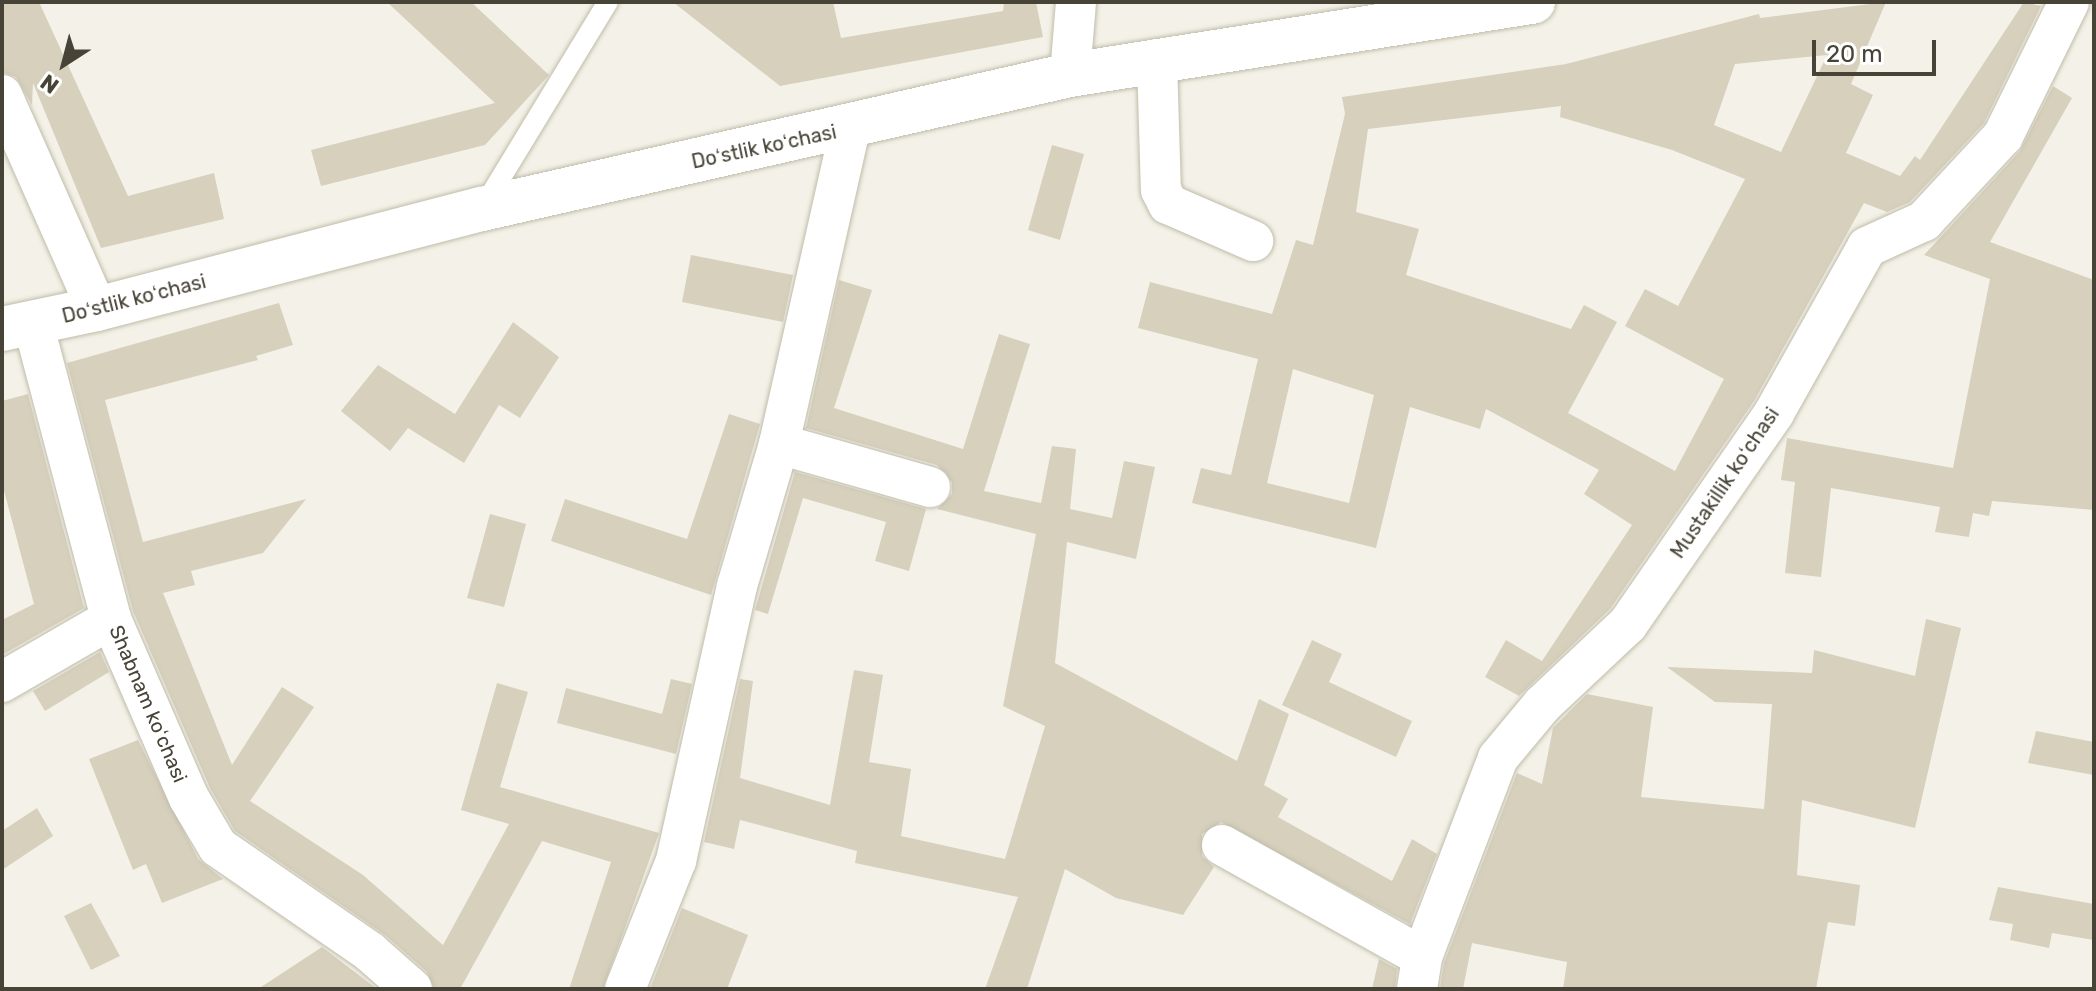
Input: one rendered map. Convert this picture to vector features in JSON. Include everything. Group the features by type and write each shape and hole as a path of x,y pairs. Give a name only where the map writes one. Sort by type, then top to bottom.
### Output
{"street":[{"path":"1070,75 1076,2"},
{"name":"Doʻstlik koʻchasi","path":"17,326 97,309 482,209 850,128 1070,75 1533,2"},
{"name":"Mustakillik koʻchasi","path":"1419,973 1498,758 1542,705 1628,624 1774,413 1867,247 1924,221 2003,136 2069,2"},
{"path":"1157,59 1161,190 1168,204 1253,241"},
{"path":"2,95 97,309"},
{"path":"625,989 676,861 737,586 779,444 850,128"},
{"name":"Shabnam koʻchasi","path":"17,326 111,619 189,798 218,847 370,952 412,989"},
{"path":"779,444 930,487"},
{"path":"2,682 111,619"},
{"path":"1222,845 1419,973"}],"lane":[{"path":"482,209 608,2"}],"building":[{"path":"2,2 39,2 128,196 214,173 224,219 101,248 33,83 32,105 16,77 2,72"},
{"path":"387,2 471,2 549,75 485,145 321,186 311,150 495,103"},
{"path":"673,2 833,2 841,38 1003,11 1004,2 1036,2 1043,37 780,86"},
{"path":"1886,2 1851,84 1873,95 1846,153 1900,176 1915,156 1920,160 2024,2 2041,6 1984,123 1910,202 1887,212 1864,203 1754,401 1610,609 1519,696 1485,677 1506,640 1542,661 1632,525 1584,494 1599,470 1486,409 1480,429 1410,407 1376,548 1192,503 1201,468 1231,475 1258,359 1138,328 1150,282 1272,314 1296,240 1313,245 1345,114 1342,97 1566,64 1759,14 1760,18","holes":["1827,55 1781,152 1714,125 1735,64","1561,106 1560,117 1672,150 1745,179 1678,306 1645,289 1625,326 1724,379 1675,471 1568,413 1617,322 1584,305 1571,329 1406,275 1419,229 1356,212 1368,129","1293,369 1374,395 1349,503 1267,483"]},
{"path":"2053,86 2072,98 1990,242 2094,280 2094,510 1992,501 1989,516 1973,513 1969,537 1935,532 1940,507 1831,488 1821,577 1785,573 1795,482 1781,480 1787,438 1953,468 1990,279 1924,255 2020,151"},
{"path":"1052,145 1084,154 1060,240 1028,230"},
{"path":"691,255 793,275 783,322 682,302"},
{"path":"839,280 872,290 834,408 963,449 999,334 1030,344 984,491 1041,503 1052,446 1076,449 1070,509 1112,518 1124,461 1155,467 1136,559 1067,542 1055,663 1237,761 1259,699 1289,714 1264,785 1288,799 1278,817 1392,881 1412,839 1437,854 1410,924 1221,822 1202,834 1202,856 1214,867 1183,915 1116,898 1065,869 1027,989 985,989 1018,897 855,863 857,851 740,820 734,849 704,842 740,679 753,681 740,778 830,805 854,670 883,675 869,762 911,769 901,836 1005,859 1045,726 1003,706 1036,534 937,509 952,494 952,482 937,465 806,428"},
{"path":"279,303 293,345 256,356 258,360 105,400 143,542 306,499 263,553 191,571 195,585 163,593 232,765 282,687 314,707 250,801 363,875 443,945 509,824 461,810 497,683 528,692 500,787 659,833 603,989 569,989 611,862 542,841 460,989 434,989 427,972 385,935 235,831 210,788 133,611 67,363"},
{"path":"513,322 559,357 520,418 499,405 464,463 408,428 390,451 341,411 378,365 455,414"},
{"path":"28,394 84,608 2,655 2,620 34,604 2,483 2,401"},
{"path":"729,414 760,424 711,595 551,541 565,499 687,539"},
{"path":"795,472 926,509 909,571 875,561 886,522 803,498 768,614 755,610"},
{"path":"490,514 526,524 504,607 467,598"},
{"path":"1926,619 1961,628 1915,828 1802,800 1797,875 1860,885 1855,926 1828,922 1816,989 1563,989 1567,962 1472,943 1463,989 1440,989 1444,963 1517,773 1542,784 1553,728 1587,694 1653,707 1641,797 1764,809 1772,704 1715,702 1667,667 1812,673 1814,650 1915,676"},
{"path":"1312,640 1342,654 1329,682 1412,721 1396,757 1282,705"},
{"path":"100,652 109,672 45,711 33,691"},
{"path":"671,679 692,684 676,754 557,723 566,688 662,714"},
{"path":"2036,731 2094,742 2094,775 2028,763"},
{"path":"138,740 198,859 223,879 162,903 146,864 133,870 89,759"},
{"path":"37,808 53,836 2,870 2,831"},
{"path":"1998,887 2094,904 2094,940 2052,933 2049,948 2010,940 2013,924 1989,920"},
{"path":"91,903 120,956 91,970 64,916"},
{"path":"682,908 748,935 727,989 650,989"},
{"path":"322,947 377,989 258,989"},
{"path":"1379,959 1397,969 1395,989 1372,989"}]}
